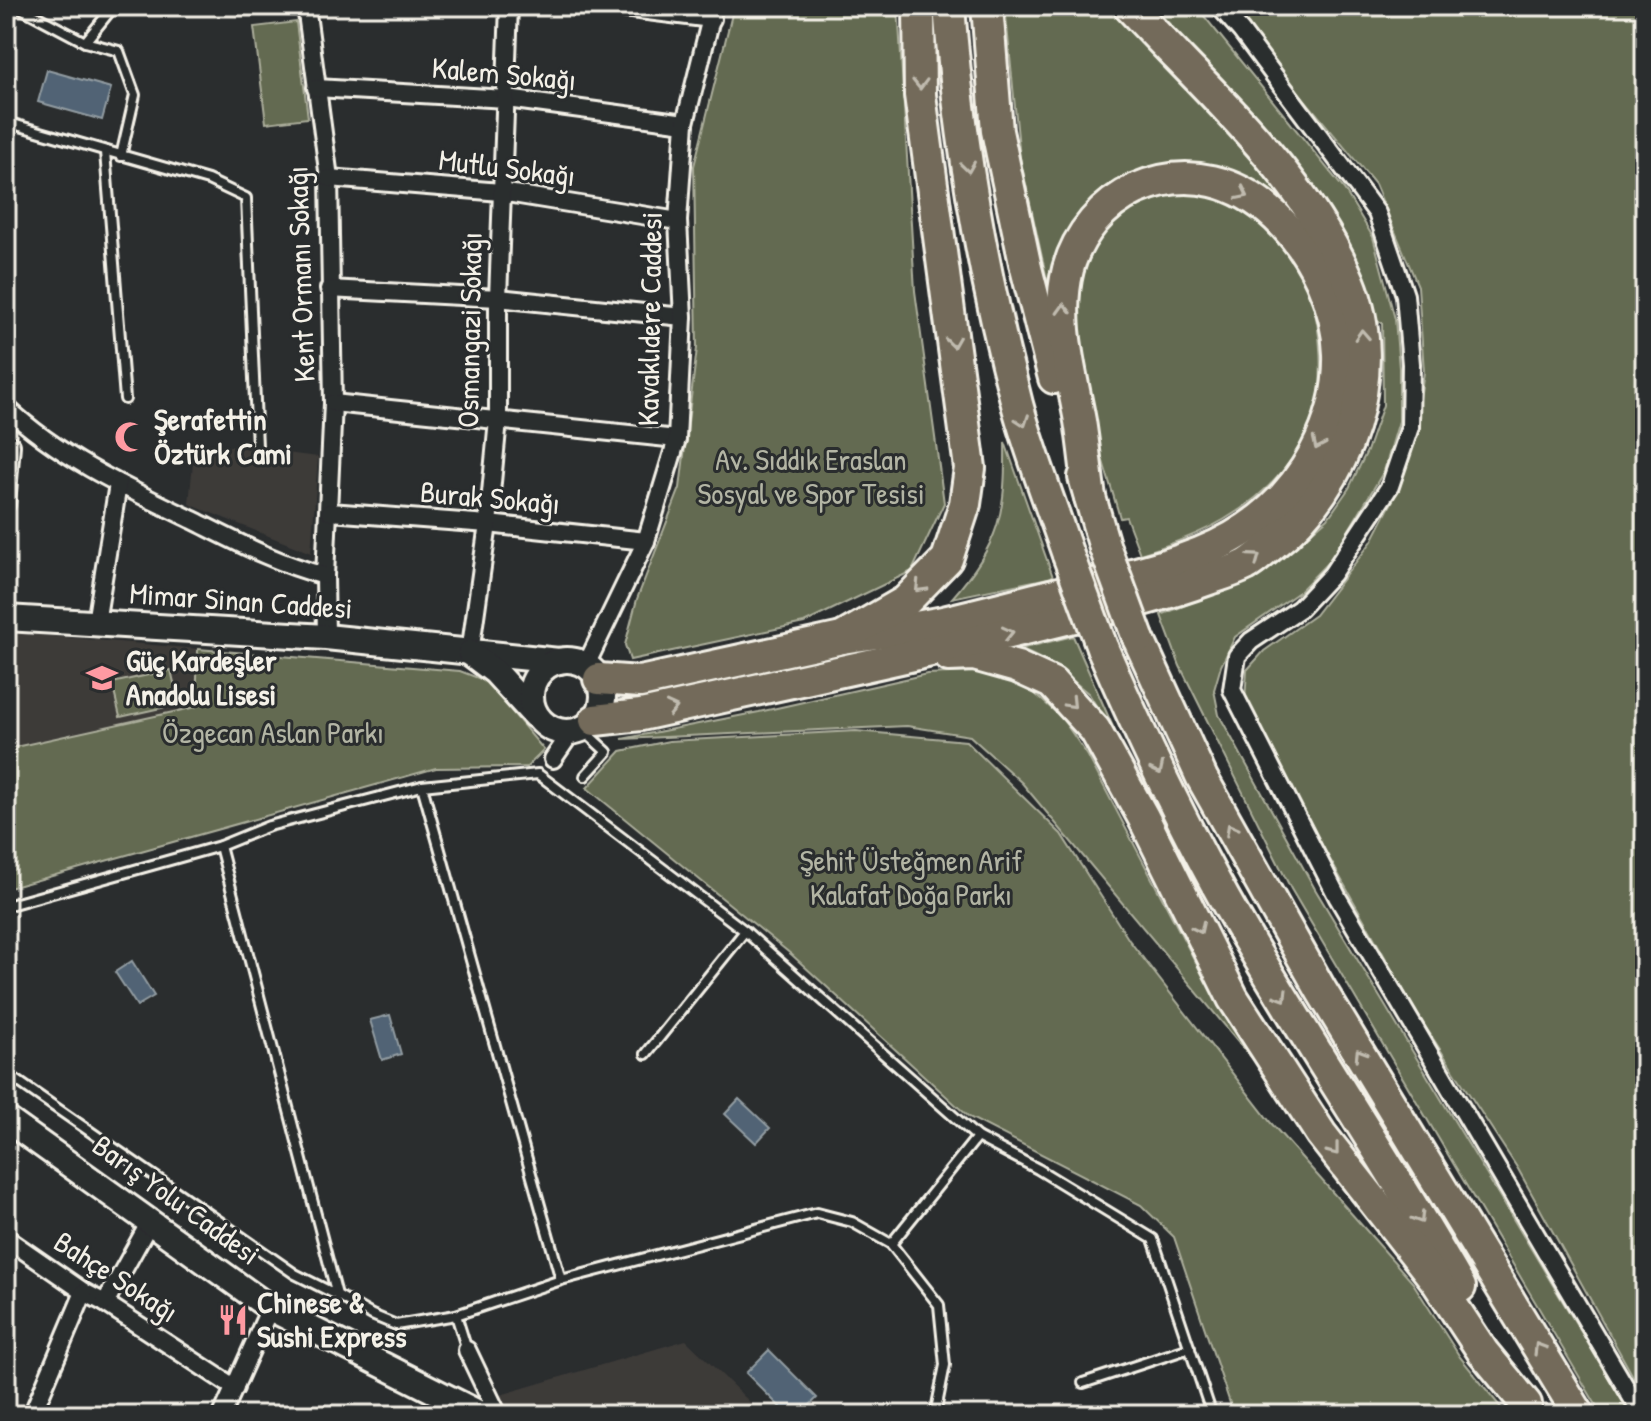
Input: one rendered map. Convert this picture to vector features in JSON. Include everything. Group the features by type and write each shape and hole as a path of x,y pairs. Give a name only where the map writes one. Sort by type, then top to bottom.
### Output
{"highway":[{"path":"842,638 906,601 947,559 965,504 970,468 920,95 919,6"},
{"path":"949,6 978,238 1018,406 1102,647 1159,771 1224,897 1327,1072 1439,1250 1529,1410"},
{"path":"987,6 997,131 1044,341 1105,548 1138,638 1202,778 1321,990 1579,1415"},
{"path":"583,727 1019,631 1173,592 1246,565 1285,535 1313,506 1351,438 1363,385 1362,324 1349,283 1308,206 1274,161 1129,6"},
{"path":"592,672 640,682 842,638 940,622 1151,569 1203,550 1246,529 1276,506 1306,470 1325,430 1335,391 1339,356 1335,318 1319,272 1290,231 1249,194 1220,184 1190,179 1145,186 1125,194 1102,211 1081,237 1063,293 1065,354 1079,420 1090,497"},
{"path":"813,677 919,658 974,655 1017,667 1052,683 1075,705 1095,730 1143,817 1233,998 1249,1023 1321,1134 1437,1282 1483,1352 1529,1410"}],"main road":[{"name":"Mimar Sinan Caddesi","path":"6,618 326,637 559,661"},
{"path":"470,653 495,672 538,719 547,728 583,727 603,699 592,672 569,660 549,664 534,679 530,700 538,719"},
{"name":"Barış Yolu Caddesi","path":"6,1119 270,1308 482,1415"}],"street":[{"name":"Kent Ormanı Sokağı","path":"306,6 329,178 333,403 325,576 326,637"},
{"name":"Osmangazi Sokağı","path":"470,653 488,524 498,420 498,298 509,6"},
{"path":"607,6 713,12"},
{"path":"1219,6 1377,213 1405,295 1411,364 1410,427 1390,486 1332,574 1299,609 1251,641 1237,656 1232,690 1338,898 1642,1415"},
{"name":"Kavaklıdere Caddesi","path":"592,672 646,541 677,439 683,317 678,221 685,123 713,12"},
{"name":"Kalem Sokağı","path":"316,88 507,99 685,123"},
{"name":"Mutlu Sokağı","path":"329,178 501,192 678,221"},
{"path":"329,289 498,298 683,317"},
{"path":"333,403 677,439"},
{"path":"6,407 33,433 118,484 286,566 325,576"},
{"path":"6,504 8,447 33,433"},
{"path":"96,623 118,484"},
{"name":"Burak Sokağı","path":"330,512 488,524 646,541"},
{"path":"553,759 583,727"},
{"path":"105,1303 151,1220"},
{"name":"Bahçe Sokağı","path":"8,1245 105,1303 235,1388"},
{"path":"32,1415 84,1292"},
{"path":"222,1415 270,1308"},
{"path":"467,1350 498,1415"}],"lane":[{"path":"17,6 85,42 119,51 135,95 121,156"},
{"path":"85,42 114,6"},
{"path":"6,122 208,180 246,198 257,446"},
{"path":"105,152 125,399"},
{"path":"583,727 607,752 585,776"},
{"path":"6,906 220,846 269,826 422,786 538,774 553,759"},
{"path":"538,774 745,931 977,1137 1038,1169 1153,1239 1212,1415"},
{"path":"422,786 561,1280"},
{"path":"220,846 337,1295"},
{"path":"646,1054 745,931"},
{"path":"6,1073 295,1274 396,1325 456,1315 561,1280 817,1213 852,1222 891,1244 939,1305 945,1365 935,1415"},
{"path":"891,1244 977,1137"},
{"path":"456,1315 467,1350"},
{"path":"1083,1383 1190,1348"}],"shaded area":[{"path":"195,442 318,457 311,553 189,504"},
{"name":"Güç Kardeşler Anadolu Lisesi","path":"6,632 198,649 196,707 6,749"},
{"path":"686,1340 763,1415 519,1415 490,1398"}],"green space":[{"name":"Av. Sıddık Eraslan Sosyal ve Spor Tesisi","path":"734,6 898,6 915,291 944,503 912,571 804,623 630,660 625,645 637,599 680,488 697,348 694,166"},
{"path":"1005,6 1108,6 1271,175 1323,257 1257,184 1120,181 1051,298 1020,158"},
{"path":"1145,6 1196,6 1344,189 1373,237 1395,319 1399,421 1384,471 1332,558 1299,592 1235,637 1214,690 1219,715 1315,889 1631,1415 1602,1415 1291,889 1180,666 1161,615 1263,574 1328,518 1349,488 1367,451 1383,405 1382,322 1373,322 1351,253 1300,169"},
{"path":"1227,6 1645,6 1645,1398 1518,1169 1417,1014 1269,751 1245,700 1247,670 1264,651 1315,615 1372,541 1394,498 1413,445 1424,372 1418,286 1375,184"},
{"path":"296,22 308,118 266,123 254,27"},
{"path":"1171,190 1206,192 1225,197 1251,215 1284,250 1308,291 1315,313 1320,351 1320,387 1301,444 1291,460 1260,494 1243,508 1204,530 1140,554 1126,517 1120,518 1097,442 1078,358 1076,316 1081,277 1095,241 1126,207"},
{"path":"1005,442 1053,577 952,598 981,560 997,526 1004,489"},
{"path":"1073,636 1124,752 1089,694 1054,665 1020,649"},
{"name":"Özgecan Aslan Parkı","path":"198,649 460,671 486,681 544,750 527,767 436,768 6,889 6,749 196,707"},
{"path":"171,670 179,704 120,717 112,683"},
{"path":"995,671 1034,693 1061,717 1088,756 1206,982 1212,980 1277,1088 1022,783 970,736 907,726 622,739 927,674"},
{"name":"Şehit Üsteğmen Arif Kalafat Doğa Parkı","path":"856,731 966,741 1061,834 1129,940 1271,1123 1413,1283 1460,1357 1507,1415 1234,1415 1174,1237 1141,1205 969,1117 792,955 587,788 621,751 669,741"}],"water":[{"path":"47,70 111,88 102,120 38,102"},
{"path":"132,961 154,996 137,1006 115,972"},
{"path":"390,1015 401,1054 382,1060 370,1020"},
{"path":"739,1099 770,1128 756,1143 725,1114"},
{"path":"769,1350 817,1398 800,1415 788,1415 746,1373"}],"place":[{"name":"Şerafettin Öztürk Cami","path":"130,437"},
{"name":"Güç Kardeşler Anadolu Lisesi","path":"102,678"},
{"name":"Chinese & Sushi Express","path":"233,1320"}]}
